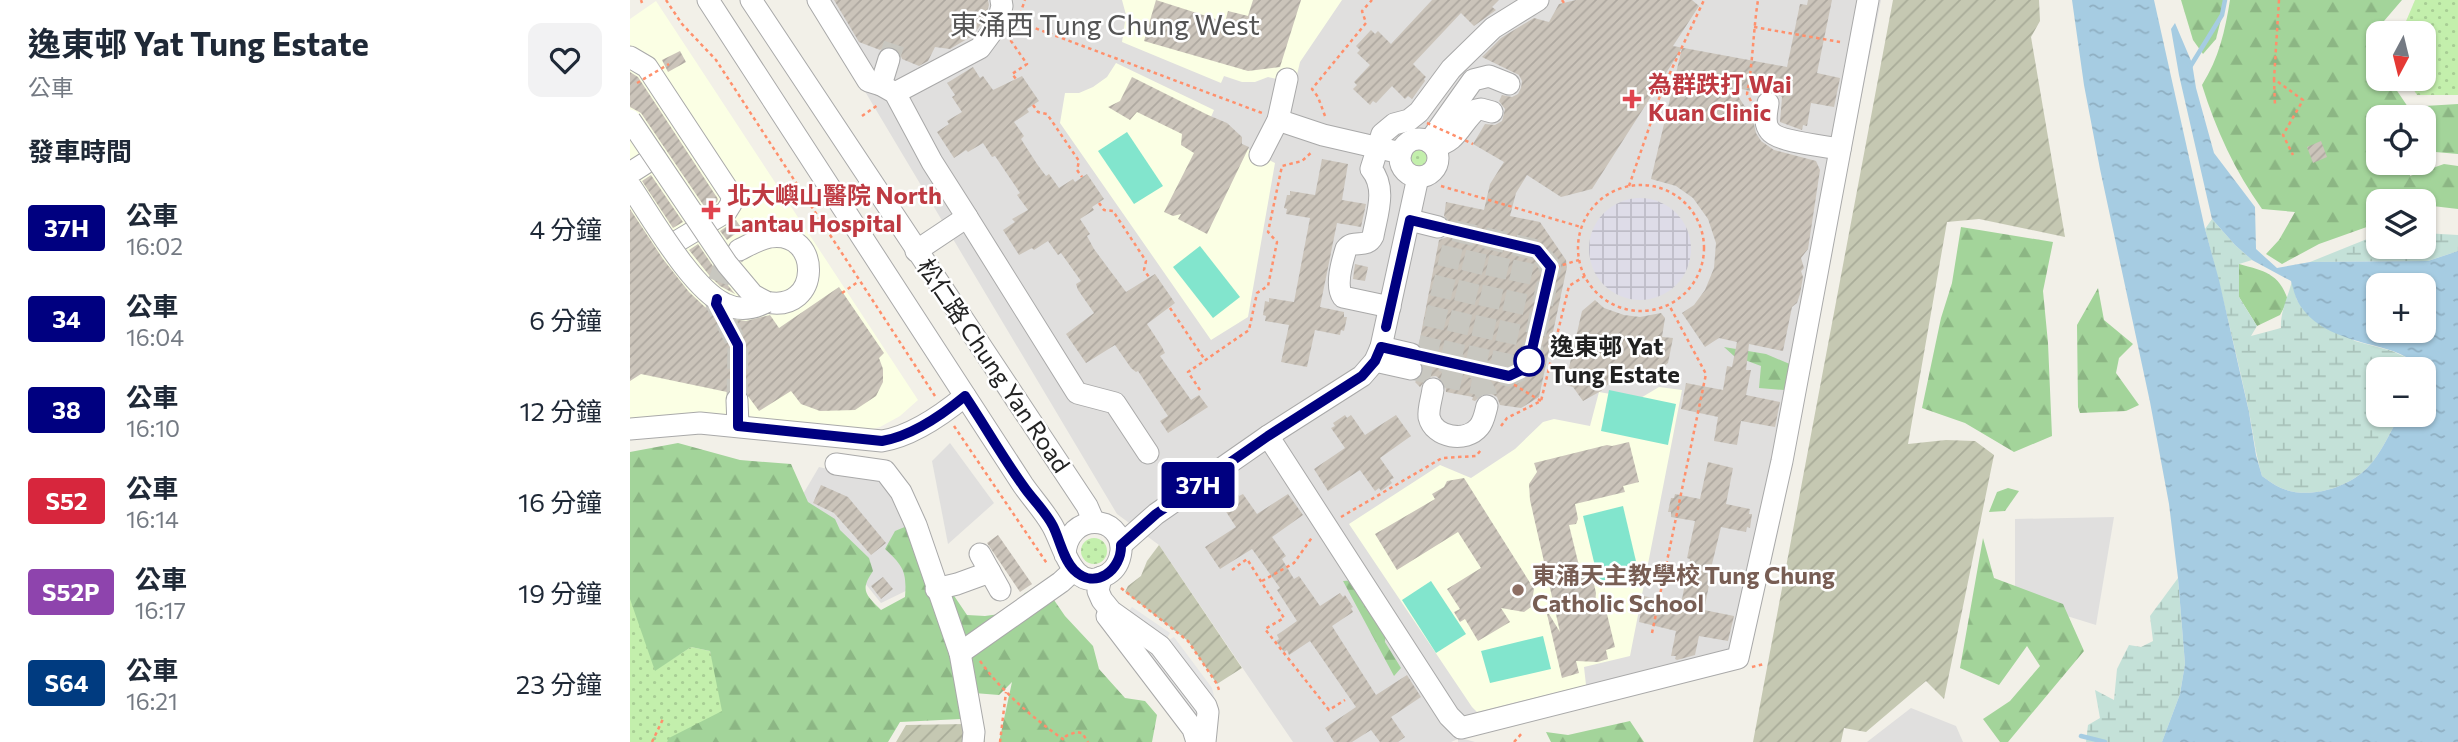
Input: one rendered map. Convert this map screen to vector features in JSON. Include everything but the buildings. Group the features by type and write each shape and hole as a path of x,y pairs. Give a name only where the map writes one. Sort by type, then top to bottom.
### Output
{"street":[{"name":"松仁路 Chung Yan Road","path":"708,0 1023,485 1052,525 1077,572"},
{"name":"松仁路 Chung Yan Road","path":"751,0 1100,524"},
{"path":"1268,436 1450,716 1461,728 1738,658 1782,461 1868,0"},
{"path":"823,3 868,81 886,94 932,162 1077,393 1115,403 1148,453"},
{"path":"1492,112 1476,110 1441,130 1424,140 1407,144 1400,159 1404,169 1418,177 1435,169 1438,157 1441,130 1451,69 1493,28 1525,3"},
{"path":"886,94 980,48 1006,12"},
{"path":"630,57 647,67 732,197 726,212 671,244"},
{"path":"886,94 889,59"},
{"path":"1441,130 1473,80 1489,76 1509,84"},
{"path":"1260,155 1275,125 1287,79"},
{"path":"1768,103 1766,122 1770,132 1780,137 1840,149"},
{"path":"630,120 702,226 733,257 753,295 766,302 789,301 803,290 809,271 807,259 802,249 793,241 778,236 765,238 733,257 724,286 718,291 708,292"},
{"path":"1390,307 1343,297 1339,291 1346,248 1353,244 1370,242 1373,236 1380,187 1371,169 1382,134 1394,124 1409,120 1441,130"},
{"path":"1275,125 1401,153"},
{"path":"630,173 655,157"},
{"path":"1121,545 1156,514 1268,436 1362,376 1378,354 1418,177"},
{"path":"630,186 708,292 726,305 737,308 754,309 766,302"},
{"path":"916,251 967,217"},
{"path":"1410,220 1438,227"},
{"path":"1378,354 1411,362"},
{"path":"1433,389 1430,418 1435,428 1452,436 1472,433 1480,426 1487,406"},
{"path":"630,429 700,423 882,441 901,436 945,413 965,396"},
{"path":"737,400 738,426"},
{"path":"836,464 886,471 901,492 916,525 936,589 971,658 974,732 972,742"},
{"path":"1156,514 1075,529 1066,545 1077,572 1095,601 1193,729 1197,742"},
{"path":"971,658 1077,572 1115,568 1121,545 1118,537 1100,524"},
{"path":"936,589 990,572"},
{"path":"1077,572 1098,591 1111,611 1160,646 1206,706 1208,712 1205,742"}],"path":[{"path":"666,0 682,24 716,60 945,413 1077,572"},
{"path":"1006,12 1025,0"},
{"path":"1312,89 1366,23 1362,11 1372,0"},
{"path":"1629,186 1662,90 1704,0"},
{"path":"1758,0 1754,27 1754,60 1747,94 1751,101 1768,103"},
{"path":"2275,106 2279,0"},
{"path":"1006,12 1012,41 1027,64 1012,74 1016,79"},
{"path":"1006,12 1269,115 1267,127 1275,125"},
{"path":"1754,27 1859,46"},
{"path":"637,83 669,64"},
{"path":"2274,79 2303,100 2283,135 2293,155"},
{"path":"862,116 886,94"},
{"path":"1033,105 1038,112 1047,114 1079,161 1077,170 1082,177"},
{"path":"1200,390 1188,372 1249,330 1256,293 1268,286 1277,242 1268,232 1282,166"},
{"path":"1441,186 1581,227"},
{"path":"1629,186 1651,186 1670,192 1686,204 1698,220 1704,239 1704,258 1697,277 1685,293 1669,305 1650,310 1630,310 1610,303 1592,289 1581,270 1579,260 1577,248 1581,227 1592,208 1609,194 1629,186"},
{"path":"1099,203 1104,210 1113,211 1146,261 1144,270 1149,277"},
{"path":"1556,267 1579,260"},
{"path":"842,293 860,281"},
{"path":"1652,634 1706,374 1669,305"},
{"path":"1170,308 1205,360"},
{"path":"1508,381 1541,401"},
{"path":"1262,581 1294,563 1318,529"},
{"path":"1232,570 1247,559 1284,618 1265,629 1329,710 1345,700"},
{"path":"971,658 1032,718 1065,741 1066,736 1076,732 1082,733 1087,742"},
{"path":"1000,742 1006,692"},
{"path":"652,742 664,717"}],"shaded area":[{"name":"逸東邨 Yat Tung Estate","path":"806,0 1881,0 1747,665 1461,738 1475,742 1458,742 1458,739 1451,742 1293,742 1159,545 1117,514 860,83"},
{"path":"1122,0 1342,0 1300,62 1295,83 1268,77 1255,82 1242,82 1224,76 1221,83 1122,42 1126,15"},
{"path":"1893,0 2039,0 2040,21 2031,37 2065,237 1979,219 1947,222 1908,444 1946,440 1975,441 1994,455 1944,699 1926,681 1866,732 1844,728 1841,742 1753,742"},
{"name":"北大嶼山醫院 North Lantau Hospital","path":"656,1 918,400 900,416 880,427 861,432 707,413 630,420 630,19"},
{"path":"1116,63 1214,110 1211,117 1237,136 1244,147 1275,163 1248,317 1211,340 1060,123 1065,93 1079,93 1093,87 1107,77"},
{"path":"1640,198 1659,202 1676,213 1687,230 1691,249 1687,268 1676,285 1659,296 1640,300 1621,296 1604,285 1593,268 1589,249 1593,230 1604,213 1621,202"},
{"name":"東涌天主教學校 Tung Chung Catholic School","path":"1659,387 1682,390 1630,656 1584,667 1586,685 1477,712 1349,524 1440,465 1471,478 1515,449 1543,422 1554,419 1590,426 1599,392 1639,399"},
{"path":"950,443 994,503 948,544 932,461"},
{"path":"819,467 880,481 905,513 916,586 881,603 799,501"},
{"path":"2114,517 2096,625 2015,600 2015,519"},
{"path":"1159,545 1242,668 1217,684 1188,641 1125,592 1128,586 1141,576 1147,561"},
{"path":"1132,607 1170,633 1164,643 1174,637 1212,688 1217,708 1209,739 1147,656 1157,649 1124,618"},
{"path":"972,659 985,742 896,742 906,725 967,724"},
{"path":"1911,708 1956,726 1963,742 1867,742"}],"green space":[{"path":"2181,0 2226,0 2216,39 2203,54 2193,40"},
{"path":"2230,0 2402,0 2384,21 2366,21 2366,91 2397,91 2407,105 2366,105 2366,175 2436,175 2436,167 2444,164 2458,166 2458,209 2436,206 2436,189 2366,189 2366,227 2319,244 2282,264 2266,254 2279,240 2295,212 2262,209 2243,180 2213,118 2202,85 2213,65"},
{"path":"2415,0 2458,0 2458,95 2417,95 2414,91 2436,91 2436,21 2406,21"},
{"path":"2458,104 2458,154 2436,152 2436,105"},
{"path":"1127,132 1163,186 1134,204 1098,151"},
{"path":"1418,143 1428,148 1433,158 1428,168 1418,173 1408,168 1403,158 1408,148"},
{"path":"2212,219 2252,260 2239,264 2239,297 2257,326 2251,336 2281,328 2283,310 2292,281 2297,300 2305,311 2355,341 2405,357 2366,357 2366,427 2393,427 2373,461 2350,481 2328,490 2303,493 2281,488 2262,476 2205,229"},
{"path":"1961,227 2053,242 2043,291 2052,436 2014,452 1965,423 1922,408 1941,318 1952,283"},
{"path":"2436,234 2458,235 2458,251 2436,258"},
{"path":"2366,239 2366,259 2434,259 2428,261 2310,262"},
{"path":"1200,246 1240,297 1213,318 1173,267"},
{"path":"2239,264 2270,274 2280,284 2288,300 2280,315 2257,326 2239,297"},
{"path":"2098,288 2104,320 2133,344 2119,358 2116,373 2139,405 2126,411 2080,413 2077,325"},
{"path":"1724,347 1766,354 1792,365 1784,390 1759,388 1761,366 1734,356"},
{"path":"1609,390 1676,404 1668,445 1601,431"},
{"path":"678,443 740,460 791,464 808,502 835,519 840,530 869,558 873,571 866,592 881,610 905,597 902,570 885,549 895,531 907,526 967,615 1007,613 1025,593 1043,584 1065,616 1093,646 1099,669 1125,698 1145,701 1157,715 1152,742 999,742 1012,682 999,695 974,693 959,709 961,719 900,722 888,742 667,742 669,738 722,711 710,651 691,647 655,671 630,599 630,452"},
{"path":"2008,488 2019,491 2005,511 1989,512 1997,492"},
{"path":"1623,506 1639,574 1599,583 1583,516"},
{"path":"1094,538 1103,542 1107,551 1103,560 1094,564 1085,560 1081,551 1085,542"},
{"path":"1983,538 1994,578 2063,604 2084,651 2008,742 2000,742 1983,719 2010,701 2040,666 2027,646 1999,685 1960,668"},
{"path":"2178,578 2185,664 2180,694 2162,742 2086,742 2088,725 2100,718 2095,690 2114,700 2117,669 2129,645 2141,647 2153,641 2150,616"},
{"path":"1371,579 1388,603 1385,642 1401,668 1394,676 1343,581"},
{"path":"1431,581 1466,634 1436,653 1402,600"},
{"path":"630,588 655,670 691,647 710,651 727,714 676,742 630,742"},
{"path":"1543,636 1551,669 1490,683 1481,651"},
{"path":"1630,721 1644,742 1551,742 1546,732 1568,735"}],"water":[{"path":"2072,0 2154,0 2249,412 2256,455 2262,476 2281,488 2292,491 2303,493 2328,490 2350,481 2378,455 2393,427 2436,427 2436,357 2404,357 2327,329 2311,318 2298,302 2291,281 2252,260 2212,219 2179,75 2171,29 2175,23 2192,63 2214,153 2255,207 2256,249 2277,268 2310,262 2428,261 2458,251 2458,742 2162,742 2180,694 2185,664 2178,578 2169,504 2150,402 2100,169"}],"waterway":[{"path":"2190,67 2222,15 2225,0"},
{"path":"2081,736 2105,742"}],"tunnel":[{"path":"889,59 894,44"},
{"path":"1411,354 1509,376 1528,367 1551,267 1537,250 1438,227"},
{"path":"1426,358 1456,232"},
{"path":"1450,363 1480,237"},
{"path":"1475,368 1503,243"},
{"path":"1499,373 1527,248"},
{"path":"737,400 738,345 716,304 718,283 724,267 738,251"},
{"path":"1411,369 1481,385 1486,393 1487,406"}],"bus line":[{"name":"37H","path":"717,299 716,304 738,345 738,426 882,441 901,436 945,413 965,396 1052,525 1072,568 1085,577 1093,578 1101,577 1115,568 1119,561 1121,545 1156,514 1268,436 1362,376 1375,361 1381,347 1509,376 1528,367 1551,267 1537,250 1410,220 1386,327"}],"place":[{"name":"為群跌打 Wai Kuan Clinic","path":"1632,99"},
{"name":"北大嶼山醫院 North Lantau Hospital","path":"711,210"},
{"name":"逸東邨 Yat Tung Estate","path":"1529,361"},
{"name":"東涌天主教學校 Tung Chung Catholic School","path":"1518,590"}],"district":[{"name":"東涌西 Tung Chung West","path":"1105,25"}]}
